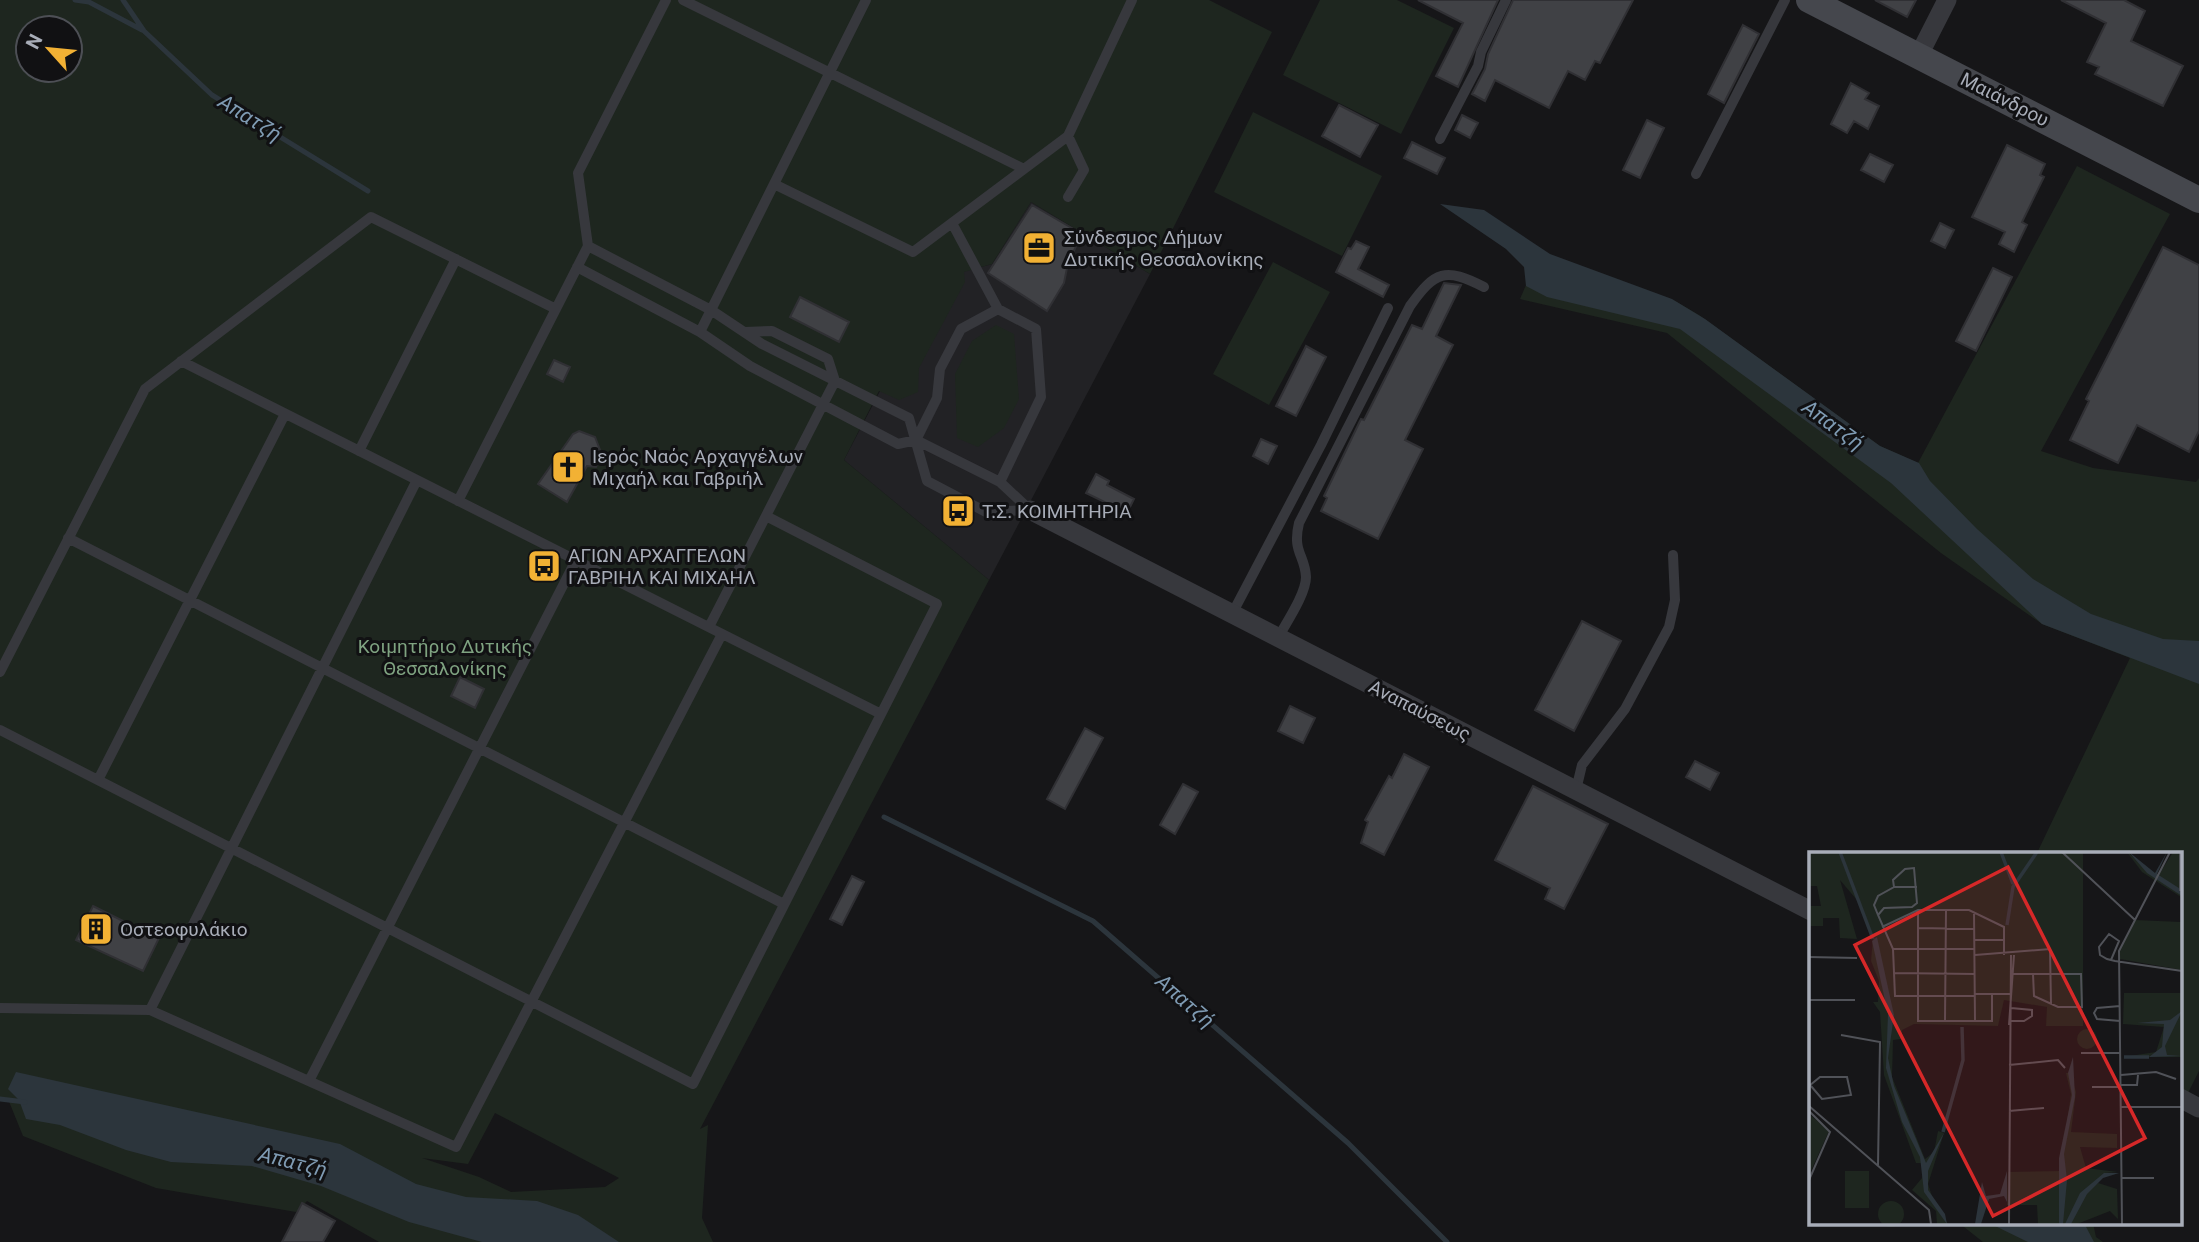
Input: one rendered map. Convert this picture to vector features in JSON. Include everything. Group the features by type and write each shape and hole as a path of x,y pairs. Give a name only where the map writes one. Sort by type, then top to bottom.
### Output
{"main road":[{"name":"Μαιάνδρου","path":"1810,0 2199,200"}],"street":[{"path":"1919,55 1947,0"},
{"name":"Αναπαύσεως","path":"1030,510 1809,910"},
{"path":"2182,1099 2199,1108"}],"lane":[{"path":"458,501 588,246 578,173 666,0"},
{"path":"683,0 1024,169"},
{"path":"700,332 866,0"},
{"path":"774,184 913,252 1069,136 1132,0"},
{"path":"1440,139 1478,66 1481,52 1506,0"},
{"path":"1696,174 1785,0"},
{"path":"1068,197 1084,170 1069,136"},
{"path":"0,672 145,389 371,217 556,309"},
{"path":"952,223 998,309 1036,330 1041,397 1000,482"},
{"path":"588,246 711,310 762,344 909,418 927,481 986,512 1030,510"},
{"path":"359,451 456,259"},
{"path":"577,267 700,332 750,366 898,444 916,440 1000,482 1030,510"},
{"path":"1278,638 1304,589 1306,576 1296,537 1299,523 1410,306 1432,281 1445,273 1458,275 1484,287"},
{"path":"1232,614 1321,445 1388,308"},
{"path":"916,440 937,398 940,369 961,329 998,309"},
{"path":"709,627 835,381 828,359 772,331 744,332"},
{"path":"181,361 881,714"},
{"path":"98,779 285,414"},
{"path":"150,1010 417,480"},
{"path":"0,730 694,1084 937,604 766,516"},
{"path":"68,538 784,904"},
{"path":"1576,790 1582,765 1625,709 1669,626 1675,600 1673,555"},
{"path":"309,1081 576,560"},
{"path":"0,1008 150,1010 456,1147 722,634"}],"shaded area":[{"path":"1031,202 1150,274 989,580 844,460 939,278 992,264"}],"green space":[{"name":"Κοιμητήριο Δυτικής Θεσσαλονίκης","path":"0,0 1209,0 1272,32 1150,274 1031,202 992,264 964,272 965,282 919,368 918,392 899,400 879,391 844,460 989,580 700,1129 708,1125 702,1218 713,1242 379,1242 307,1201 296,1212 156,1188 23,1136 8,1099 0,1097","holes":["495,1113 619,1178 605,1187 511,1192 479,1177 422,1158 468,1164"]},
{"path":"1320,0 1397,0 1454,28 1401,134 1283,75"},
{"path":"1253,112 1382,176 1342,256 1214,192"},
{"path":"2077,166 2170,214 2041,451 2093,468 2196,482 2199,478 2199,1071 2182,1105 2182,852 2037,852 2130,658 2042,624 1941,553 1667,333 1520,299 1532,271 1675,301 1699,315 1880,446 1918,463"},
{"path":"1273,262 1330,292 1269,405 1213,374"},
{"path":"996,325 1014,334 1019,399 1004,428 978,447 957,438 955,374 972,341"},
{"path":"1960,1224 2093,1224 2096,1237 2103,1242 1983,1242"}],"water":[{"path":"1440,204 1484,210 1550,254 1672,299 1705,319 1880,446 1919,463 1930,481 1977,529 2033,579 2091,614 2163,639 2199,641 2199,684 2042,624 1891,483 1680,329 1547,297 1526,286 1524,267 1506,249"},
{"path":"16,1072 340,1144 416,1184 466,1197 537,1201 578,1215 619,1242 482,1242 409,1222 321,1186 252,1166 171,1162 126,1150 60,1125 26,1119 19,1100 8,1089"},
{"path":"1991,1224 2085,1224 2094,1242 2028,1242"}],"building":[{"path":"1418,0 1498,0 1458,87 1436,76 1463,23"},
{"path":"1513,0 1633,0 1600,63 1595,61 1585,80 1568,71 1549,108 1495,80 1485,101 1472,94"},
{"path":"1875,0 1916,0 1907,17"},
{"path":"2061,0 2124,0 2145,11 2131,41 2183,66 2163,106 2095,74 2099,67 2087,62 2106,23"},
{"path":"1743,25 1759,34 1724,103 1708,94"},
{"path":"1851,83 1869,93 1865,99 1879,106 1868,129 1854,121 1847,133 1831,124"},
{"path":"1339,105 1378,125 1360,157 1322,136"},
{"path":"1462,115 1478,123 1470,138 1455,130"},
{"path":"1647,120 1664,128 1640,178 1623,170"},
{"path":"1412,142 1445,158 1437,174 1404,158"},
{"path":"2007,145 2045,164 2040,175 2044,177 2022,222 2027,225 2014,252 1999,244 2005,232 1972,217"},
{"path":"1870,154 1893,165 1884,182 1861,170"},
{"name":"Σύνδεσμος Δήμων Δυτικής Θεσσαλονίκης","path":"1032,205 1082,234 1068,263 1064,283 1047,311 988,273"},
{"path":"1940,223 1954,230 1945,248 1931,241"},
{"path":"1356,241 1369,247 1358,269 1389,285 1383,297 1336,272 1348,248 1351,249"},
{"path":"2163,247 2199,265 2199,431 2189,452 2137,425 2118,463 2070,440 2089,401 2086,399"},
{"path":"1993,268 2012,277 1976,351 1956,341"},
{"path":"1444,283 1461,285 1436,336 1453,345 1405,440 1423,449 1378,539 1321,511 1327,498 1324,496 1361,419 1364,420 1412,325 1422,329"},
{"path":"800,297 849,322 839,342 790,317"},
{"path":"1306,346 1326,357 1296,416 1276,406"},
{"path":"554,360 570,367 563,382 547,374"},
{"name":"Ιερός Ναός Αρχαγγέλων Μιχαήλ και Γαβριήλ","path":"579,431 595,437 602,455 596,467 587,466 567,502 538,484 573,434"},
{"path":"1261,439 1277,446 1268,464 1253,456"},
{"path":"1096,474 1109,481 1107,485 1134,499 1127,513 1086,493"},
{"path":"1582,621 1621,641 1574,731 1535,710"},
{"path":"460,677 484,689 475,708 451,696"},
{"path":"1290,706 1315,718 1303,743 1278,731"},
{"path":"1085,728 1103,738 1065,809 1047,799"},
{"path":"1404,754 1429,767 1384,855 1361,843 1368,822 1365,820"},
{"path":"1695,761 1719,773 1710,790 1686,777"},
{"path":"1183,784 1198,792 1175,834 1160,825"},
{"path":"1533,786 1608,824 1564,909 1545,899 1550,888 1495,860"},
{"path":"852,876 864,882 842,925 830,919"},
{"path":"93,906 160,936 143,971 76,940"},
{"path":"302,1203 335,1221 323,1242 282,1242"}],"waterway":[{"name":"Απατζή","path":"75,0 89,2 142,30"},
{"name":"Απατζή","path":"123,0 144,31 212,95 368,191"},
{"name":"Απατζή","path":"884,817 1093,921 1348,1143 1447,1242"},
{"name":"Απατζή","path":"0,1099 25,1102"}],"place":[{"name":"Σύνδεσμος Δήμων Δυτικής Θεσσαλονίκης","path":"1039,248"},
{"name":"Ιερός Ναός Αρχαγγέλων Μιχαήλ και Γαβριήλ","path":"568,467"},
{"name":"Τ.Σ. ΚΟΙΜΗΤΗΡΙΑ","path":"958,511"},
{"name":"ΑΓΙΩΝ ΑΡΧΑΓΓΕΛΩΝ ΓΑΒΡΙΗΛ ΚΑΙ ΜΙΧΑΗΛ","path":"544,566"},
{"name":"Οστεοφυλάκιο","path":"96,929"}]}
